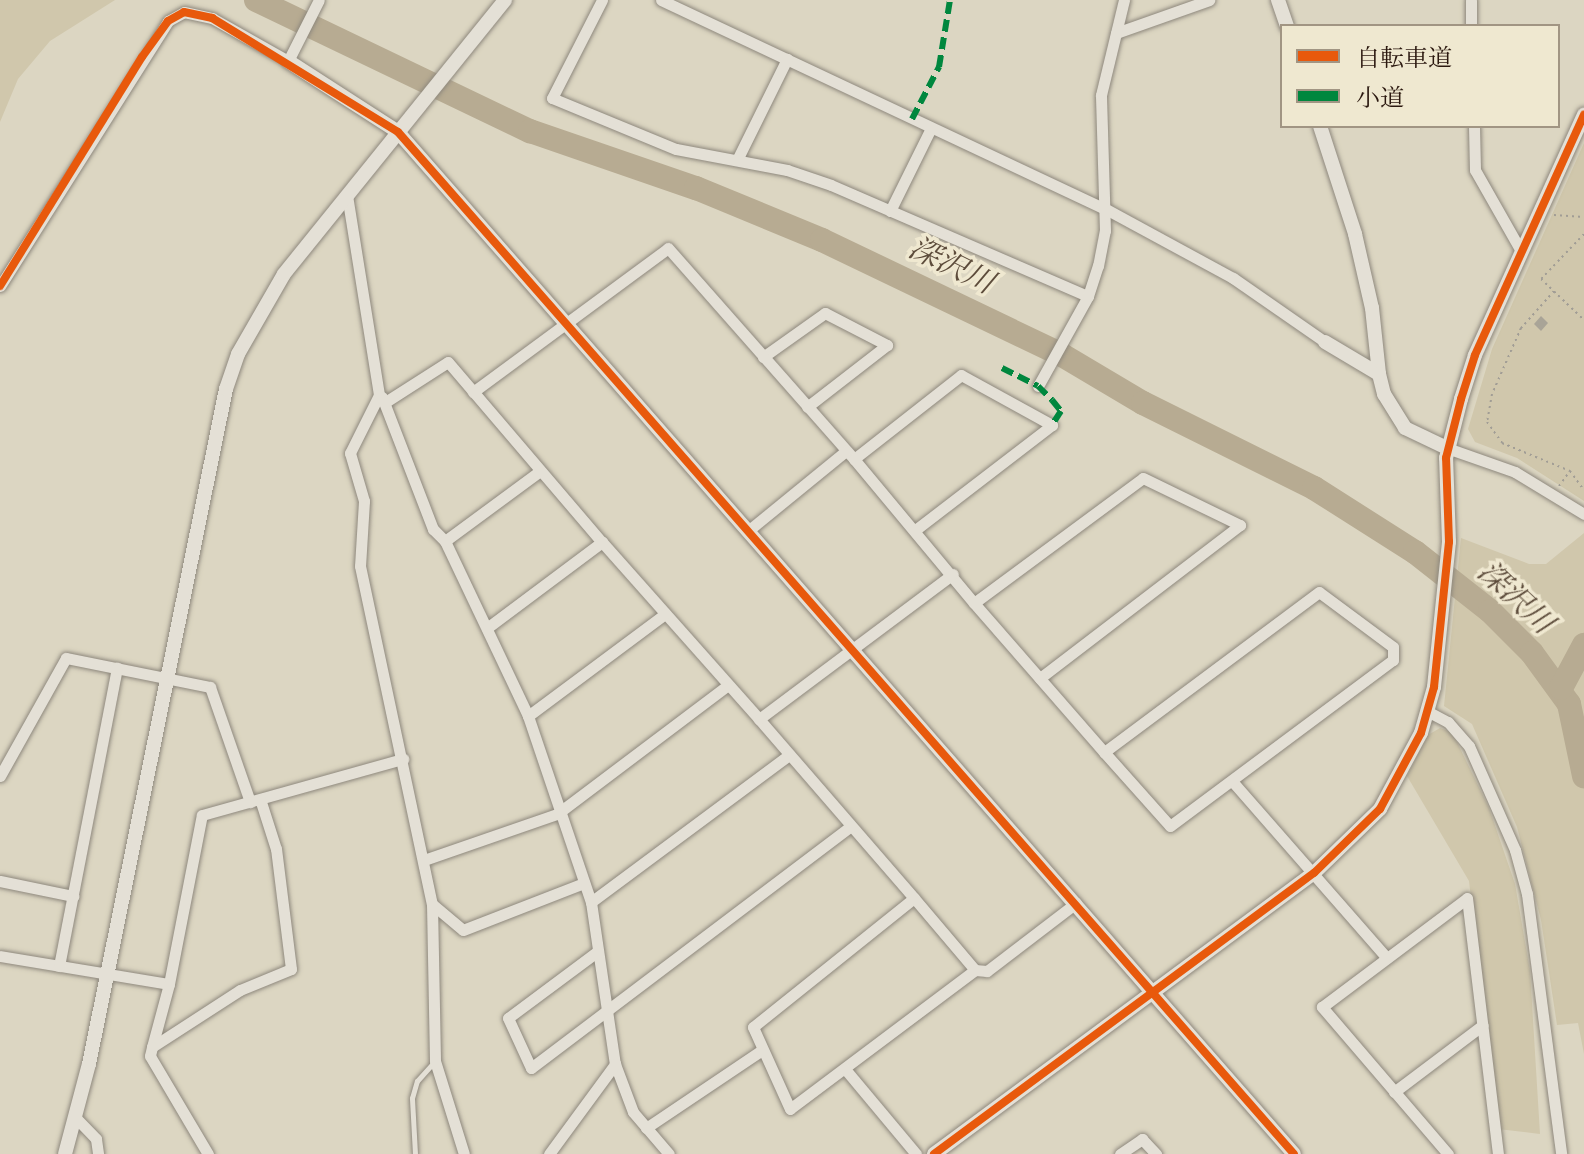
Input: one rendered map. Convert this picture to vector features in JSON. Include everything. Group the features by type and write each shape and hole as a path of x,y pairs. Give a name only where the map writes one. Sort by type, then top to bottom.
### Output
{"street":[{"path":"288,61 319,0"},
{"path":"65,1154 76,1118 107,976 226,389 238,354 284,274 505,0"},
{"path":"602,0 552,98 676,149 787,170 1088,296"},
{"path":"661,0 1104,208 1233,278 1325,342 1379,374"},
{"path":"1038,386 1088,296 1105,231 1101,95 1124,0"},
{"path":"1116,33 1209,0"},
{"path":"1278,0 1286,24"},
{"path":"1471,0 1471,24"},
{"path":"0,286 168,21 184,12 212,18 288,61 398,132 568,321 1294,1154"},
{"path":"737,160 787,59"},
{"path":"934,1154 1314,873 1380,809 1427,711 1443,622 1449,530 1447,448 1475,355 1584,115"},
{"path":"890,211 931,128"},
{"path":"1321,128 1355,234 1372,308 1384,394 1405,428 1447,448 1515,472 1584,514"},
{"path":"1474,128 1475,170 1521,251"},
{"path":"347,195 383,398 433,529 445,541 528,716 557,814 591,902 615,1064 633,1112 669,1154"},
{"path":"473,392 668,248 953,574 974,603 1104,752 1170,826 1393,660 1393,647 1319,592 1104,752"},
{"path":"763,357 825,313 887,345 807,407"},
{"path":"464,1154 435,1061 432,904 360,566 364,501 350,453 383,398 448,362 975,970"},
{"path":"749,530 961,375 1052,425 915,530"},
{"path":"445,541 540,471"},
{"path":"974,603 1143,478 1240,525 1040,678"},
{"path":"487,628 602,542"},
{"path":"759,719 953,574"},
{"path":"528,716 665,614"},
{"path":"0,776 66,658 210,687 276,849 291,969 240,990 152,1047"},
{"path":"59,966 117,668"},
{"path":"424,860 557,814 728,685"},
{"path":"1427,711 1448,722 1469,746 1515,850 1527,894 1561,1154"},
{"path":"591,902 789,755"},
{"path":"208,1154 150,1056 169,984 202,815 403,759"},
{"path":"1232,781 1387,958"},
{"path":"598,951 508,1018 531,1068 851,826"},
{"path":"0,881 73,896"},
{"path":"432,904 463,930 584,883"},
{"path":"914,898 753,1027 790,1109 975,970 987,971 1076,903"},
{"path":"1448,1154 1322,1007 1467,898 1498,1154"},
{"path":"0,956 169,984"},
{"path":"1394,1092 1483,1025"},
{"path":"646,1128 762,1050"},
{"path":"549,1154 615,1064"},
{"path":"845,1069 916,1154"},
{"path":"76,1118 96,1139 98,1154"},
{"path":"1120,1154 1142,1139 1156,1154"}],"lane":[{"path":"415,1154 412,1098 417,1081 435,1061"}],"path":[{"path":"1550,209 1551,215 1584,217"},
{"path":"1584,234 1541,279 1584,320"},
{"path":"1554,291 1521,328 1492,394 1487,422 1502,443 1570,471 1584,490"},
{"path":"1547,481 1557,487 1570,471"}],"shaded area":[{"path":"0,0 115,0 50,41 18,79 0,122"},
{"path":"1584,143 1584,501 1517,458 1475,442 1468,429 1492,349"},
{"path":"1584,533 1584,1054 1578,1023 1557,1025 1541,920 1517,827 1472,724 1444,706 1461,538 1529,564 1546,564"},
{"path":"1440,728 1451,732 1489,808 1515,884 1530,971 1540,1134 1498,1129 1469,881 1407,776 1428,735"}],"building":[{"path":"1541,316 1548,323 1541,331 1534,324"}],"waterway":[{"name":"深沢川","path":"256,0 530,131 696,188 822,240 1062,355 1143,403 1314,488 1415,552 1490,611 1532,653 1569,704 1584,776"},
{"path":"1561,688 1584,645"}],"marked path":[{"path":"912,119 939,67 950,0"},
{"path":"1002,368 1038,386 1052,400 1061,411 1052,425"}],"cycle path":[{"path":"0,286 142,57 168,21 184,12 212,18 398,132 1294,1154"},
{"path":"934,1154 1314,873 1380,809 1421,733 1434,687 1449,542 1446,458 1461,399 1475,355 1584,115"}]}
